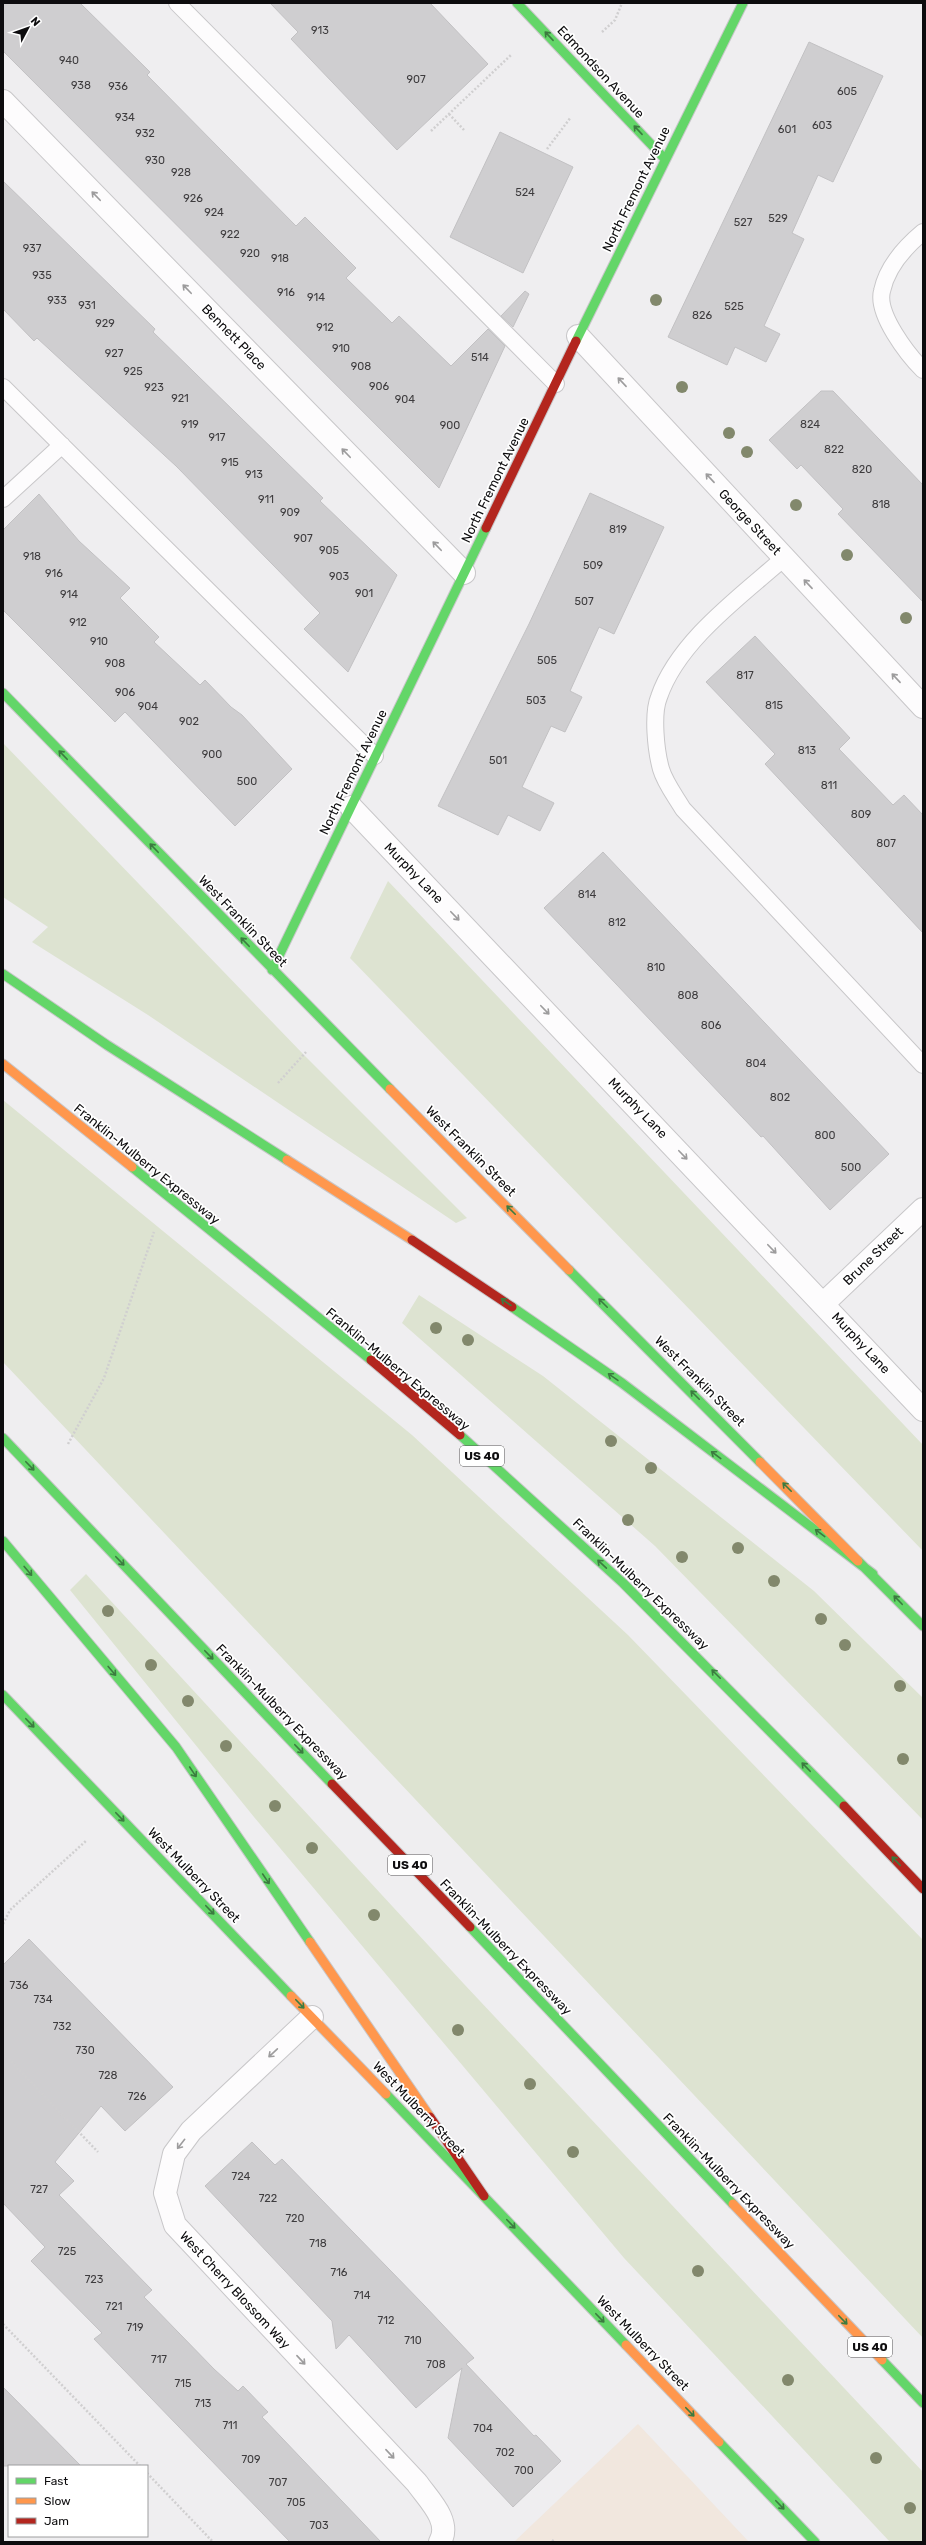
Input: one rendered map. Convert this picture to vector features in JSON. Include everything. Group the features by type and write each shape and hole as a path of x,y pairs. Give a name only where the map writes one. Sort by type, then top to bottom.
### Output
{"main road":[{"name":"Edmondson Avenue","path":"518,3 665,158"},
{"name":"North Fremont Avenue","path":"272,970 578,336 743,3"},
{"name":"West Franklin Street","path":"3,693 272,970 923,1626"},
{"path":"3,974 108,1045 477,1282 622,1384 873,1574"},
{"name":"Franklin-Mulberry Expressway","path":"3,1064 360,1352 519,1486 657,1615 923,1890"},
{"name":"Franklin-Mulberry Expressway","path":"3,1438 923,2403"},
{"path":"3,1541 176,1747 484,2196"},
{"name":"West Mulberry Street","path":"3,1695 815,2542"}],"street":[{"name":"Bennett Place","path":"3,101 464,574"},
{"name":"George Street","path":"578,336 923,707"},
{"name":"Murphy Lane","path":"351,807 824,1303 923,1410"},
{"name":"Brune Street","path":"824,1303 923,1208"},
{"name":"West Cherry Blossom Way","path":"312,2017 191,2131 174,2154 166,2193 174,2225 417,2483 441,2516 444,2536 440,2542"}],"lane":[{"path":"177,3 556,384"},
{"path":"923,232 893,263 881,292 886,318 906,352 923,370"},
{"path":"3,387 375,756"},
{"path":"3,499 62,444"},
{"path":"784,558 712,622 680,657 658,697 656,733 661,770 683,809 923,1065"}],"path":[{"path":"602,32 615,20 622,3"},
{"path":"431,131 511,55"},
{"path":"449,114 464,130"},
{"path":"547,149 571,117"},
{"path":"278,1083 306,1051"},
{"path":"68,1444 104,1378 154,1232"},
{"path":"3,1924 10,1910 87,1840"},
{"path":"3,2052 98,2152"},
{"path":"3,2324 139,2465"},
{"path":"148,2474 213,2542"}],"shaded area":[{"path":"638,2424 749,2542 514,2542"}],"green space":[{"path":"3,743 304,1055 467,1218 456,1223 148,1015 32,942 48,927 3,897"},
{"path":"388,881 923,1445 923,1551 350,958"},
{"path":"3,1100 412,1435 628,1635 923,1940 923,2338 3,1362"},
{"path":"419,1295 543,1376 814,1591 923,1698 923,1820 655,1546 402,1323"},
{"path":"86,1574 464,1984 923,2472 923,2542 890,2542 624,2258 254,1817 70,1590"}],"building":[{"path":"3,3 80,3 150,72 147,75 296,226 305,217 356,268 346,278 392,323 399,316 451,366 488,329 505,346 439,488 3,51"},
{"path":"270,3 430,3 488,64 397,150 291,39 298,32"},
{"path":"809,42 883,76 833,182 818,175 792,233 804,239 764,326 780,334 766,362 735,347 727,365 668,337"},
{"path":"500,132 573,167 523,273 450,237"},
{"path":"3,181 155,329 153,332 323,498 320,501 397,575 348,672 304,629 320,613 176,466 37,338 34,341 3,309"},
{"path":"525,291 529,294 513,327 501,316"},
{"path":"821,391 833,391 923,485 923,602 838,514 843,509 801,465 797,469 769,440"},
{"path":"590,493 664,527 614,634 599,627 570,691 582,697 565,732 551,726 522,787 554,803 540,831 508,815 498,835 438,806 529,624"},
{"path":"39,494 79,541 130,588 120,598 159,637 154,642 200,685 205,680 231,707 242,715 292,769 235,826 125,712 115,722 3,610 3,530"},
{"path":"755,636 850,738 839,749 893,805 904,795 923,815 923,933 765,764 775,754 706,682"},
{"path":"603,852 889,1154 830,1210 763,1136 761,1137 544,908"},
{"path":"29,1939 173,2087 125,2131 101,2106 55,2162 74,2181 59,2195 152,2290 144,2297 214,2369 238,2391 243,2386 268,2412 262,2417 381,2542 290,2542 94,2339 102,2333 31,2261 45,2247 3,2203 3,1965"},
{"path":"252,2142 275,2165 282,2159 424,2305 474,2358 466,2364 534,2436 536,2435 561,2461 513,2507 448,2438 462,2368 416,2408 349,2335 336,2349 332,2321 205,2186"},
{"path":"3,2387 80,2465 3,2466"}],"traffic: fast":[{"path":"517,3 665,159"},
{"path":"576,341 743,3"},
{"path":"272,970 486,528"},
{"path":"3,693 390,1089"},
{"path":"3,974 107,1045 287,1160"},
{"path":"132,1167 371,1360"},
{"path":"569,1270 760,1462"},
{"path":"512,1307 622,1383 873,1574"},
{"path":"460,1435 623,1583 844,1806"},
{"path":"3,1438 332,1784"},
{"path":"3,1541 176,1747 310,1942"},
{"path":"858,1561 923,1626"},
{"path":"3,1695 291,1996"},
{"path":"470,1927 733,2204"},
{"path":"386,2094 626,2345"},
{"path":"882,2360 923,2403"},
{"path":"719,2442 815,2542"}],"traffic: slow":[{"path":"3,1064 132,1167"},
{"path":"390,1089 569,1270"},
{"path":"287,1160 412,1240"},
{"path":"760,1462 858,1561"},
{"path":"310,1942 430,2117"},
{"path":"291,1996 386,2094"},
{"path":"733,2204 882,2360"},
{"path":"626,2345 719,2442"}],"traffic: jam":[{"path":"486,528 576,341"},
{"path":"412,1240 512,1307"},
{"path":"371,1360 460,1435"},
{"path":"332,1784 470,1927"},
{"path":"844,1806 923,1889"},
{"path":"430,2117 484,2196"}]}
